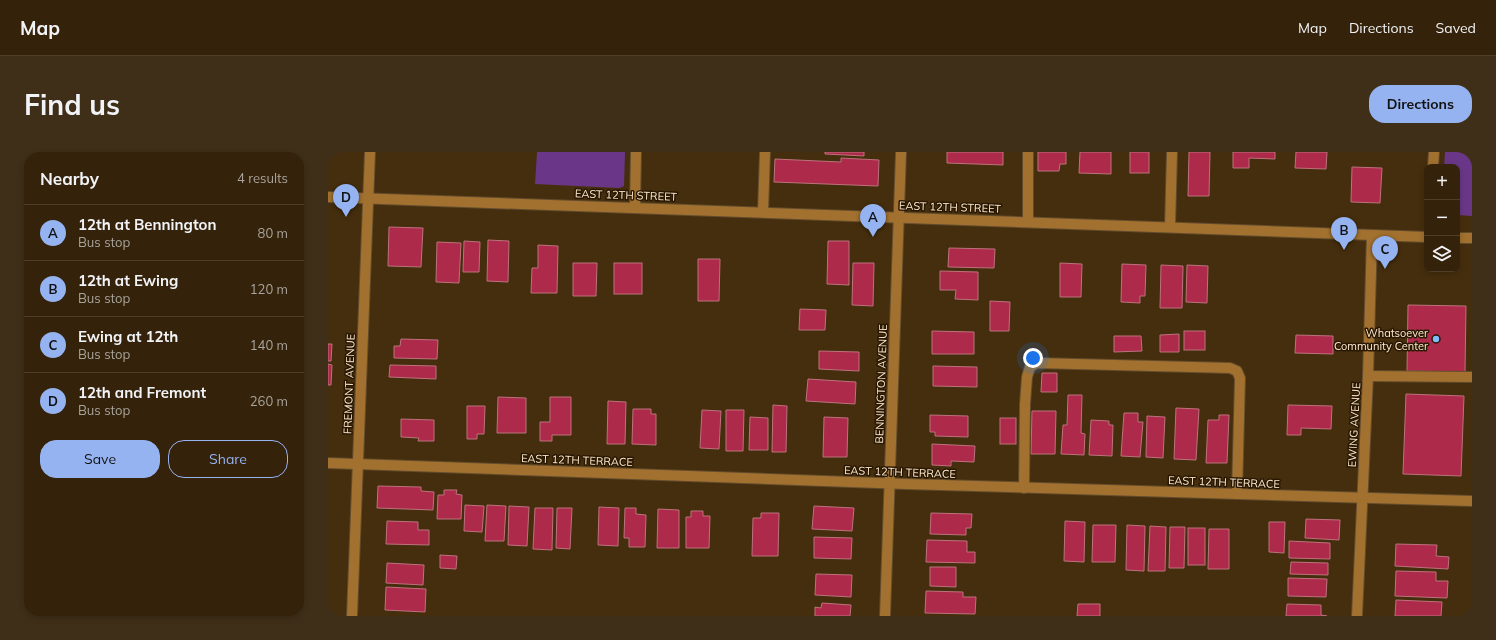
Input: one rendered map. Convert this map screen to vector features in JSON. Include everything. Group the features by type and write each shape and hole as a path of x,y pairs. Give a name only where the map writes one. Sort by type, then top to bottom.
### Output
{"street":[{"name":"FREMONT AVENUE","path":"352,616 370,152"},
{"path":"635,208 636,152"},
{"path":"763,212 766,152"},
{"name":"BENNINGTON AVENUE","path":"885,616 901,152"},
{"path":"1028,152 1028,222"},
{"path":"1170,228 1172,152"},
{"path":"1433,164 1434,152"},
{"name":"EAST 12TH STREET","path":"328,197 1424,237"},
{"name":"EWING AVENUE","path":"1357,616 1368,376 1372,235"},
{"path":"1460,238 1472,238"},
{"path":"1024,488 1025,404 1027,377 1030,367 1037,363 1198,367 1230,368 1237,371 1240,378 1237,494"},
{"path":"1368,376 1472,377"},
{"name":"EAST 12TH TERRACE","path":"328,463 890,484 1472,502"}],"shaded area":[{"path":"537,152 625,152 624,186 619,188 535,184"},
{"path":"1445,152 1472,152 1472,216 1460,215 1460,164 1444,164"}],"building":[{"path":"825,152 864,152 864,156 825,154"},
{"path":"947,152 1003,152 1003,165 947,163"},
{"path":"1038,152 1066,152 1066,164 1060,164 1059,171 1038,171"},
{"path":"1080,152 1111,152 1111,174 1079,173"},
{"path":"1130,152 1149,152 1149,173 1130,173"},
{"path":"1189,152 1210,152 1209,196 1188,196"},
{"path":"1233,152 1275,152 1275,159 1249,158 1249,168 1233,168"},
{"path":"1296,152 1327,152 1326,169 1295,168"},
{"path":"841,158 879,160 878,186 774,182 775,159 841,162"},
{"path":"1352,167 1382,168 1380,203 1351,202"},
{"path":"389,227 423,228 421,267 388,266"},
{"path":"488,240 509,241 508,282 487,281"},
{"path":"464,241 480,242 479,272 463,272"},
{"path":"828,241 849,241 849,285 827,284"},
{"path":"437,242 461,243 459,283 436,282"},
{"path":"538,245 558,246 557,293 531,293 532,268 538,268"},
{"path":"949,248 995,249 994,268 948,267"},
{"path":"698,259 720,259 719,301 698,301"},
{"path":"573,263 597,263 596,296 573,296"},
{"path":"614,263 642,263 642,294 614,294"},
{"path":"853,263 874,263 873,306 852,305"},
{"path":"1060,263 1082,264 1081,297 1060,297"},
{"path":"1122,264 1146,265 1145,296 1140,296 1140,303 1121,302"},
{"path":"1161,265 1183,266 1182,308 1160,308"},
{"path":"1187,265 1208,266 1207,303 1186,302"},
{"path":"940,271 978,272 978,300 955,299 956,290 940,290"},
{"path":"990,301 1010,302 1009,331 990,331"},
{"name":"Whatsoever Community Center","path":"1408,305 1466,306 1465,372 1407,371"},
{"path":"800,309 826,310 825,330 799,330"},
{"path":"932,331 974,332 974,354 932,354"},
{"path":"1184,331 1205,331 1205,350 1184,350"},
{"path":"1179,334 1179,352 1160,352 1160,335"},
{"path":"1296,335 1333,336 1333,354 1295,353"},
{"path":"1114,336 1141,336 1142,351 1114,352"},
{"path":"401,339 438,340 437,359 394,358 394,346 400,346"},
{"path":"328,344 332,344 331,361 328,361"},
{"path":"819,351 859,352 859,371 819,369"},
{"path":"328,364 332,365 331,385 328,385"},
{"path":"390,365 436,366 436,379 389,377"},
{"path":"933,366 977,367 977,387 933,386"},
{"path":"1042,373 1057,373 1057,392 1041,392"},
{"path":"808,379 856,382 855,404 806,401"},
{"path":"1406,394 1464,396 1461,476 1403,474"},
{"path":"1068,395 1082,395 1081,433 1085,434 1084,455 1061,454 1063,425 1067,425"},
{"path":"498,397 526,398 526,433 497,433"},
{"path":"550,397 571,397 571,435 552,435 552,441 540,441 540,422 550,422"},
{"path":"608,401 626,402 625,444 607,444"},
{"path":"773,405 787,406 786,452 772,452"},
{"path":"1288,405 1332,406 1331,429 1301,428 1301,435 1287,435"},
{"path":"467,406 485,406 484,434 477,434 477,439 467,439"},
{"path":"1176,408 1199,409 1196,460 1174,459"},
{"path":"633,409 651,409 651,414 656,414 656,445 632,444"},
{"path":"702,410 721,411 719,449 700,448"},
{"path":"726,410 744,410 743,451 726,451"},
{"path":"1032,411 1056,411 1055,454 1031,454"},
{"path":"1124,413 1138,413 1138,422 1143,422 1140,457 1121,456"},
{"path":"930,415 968,416 968,437 935,436 935,432 930,432"},
{"path":"1219,415 1229,415 1227,463 1206,463 1208,420 1219,420"},
{"path":"1147,416 1165,417 1163,458 1146,457"},
{"path":"750,417 768,418 768,450 749,450"},
{"path":"824,417 848,418 847,457 823,457"},
{"path":"1000,418 1016,418 1016,444 1000,444"},
{"path":"401,419 434,420 434,441 418,441 419,438 401,437"},
{"path":"1091,420 1109,421 1109,425 1113,425 1112,456 1089,455"},
{"path":"932,444 975,446 974,462 951,461 951,466 932,465"},
{"path":"378,486 421,487 421,491 434,492 433,510 377,508"},
{"path":"444,490 457,490 456,494 462,495 461,519 437,519 438,495 444,495"},
{"path":"465,505 484,506 482,532 464,531"},
{"path":"487,505 506,506 504,541 485,541"},
{"path":"509,506 529,507 527,546 508,545"},
{"path":"814,506 854,508 852,531 812,529"},
{"path":"599,507 619,508 618,546 598,545"},
{"path":"535,508 553,508 552,550 533,549"},
{"path":"557,508 572,508 570,549 556,548"},
{"path":"625,508 636,508 636,514 646,515 645,547 629,547 629,538 624,538"},
{"path":"658,509 679,510 679,548 657,548"},
{"path":"691,511 703,511 703,516 710,516 709,548 686,548 686,517 691,517"},
{"path":"761,513 779,513 778,556 752,556 753,518 761,518"},
{"path":"931,513 972,514 971,528 966,528 966,535 930,534"},
{"path":"1306,519 1340,520 1339,540 1305,538"},
{"path":"387,521 418,522 418,530 429,530 429,545 386,544"},
{"path":"1065,521 1085,522 1084,562 1064,561"},
{"path":"1269,522 1285,522 1284,553 1269,552"},
{"path":"1093,525 1116,525 1115,562 1092,562"},
{"path":"1127,525 1145,526 1144,571 1126,570"},
{"path":"1150,526 1166,527 1165,571 1148,571"},
{"path":"1170,527 1185,527 1184,568 1169,568"},
{"path":"1188,528 1205,528 1205,565 1188,565"},
{"path":"1209,529 1229,529 1229,569 1208,569"},
{"path":"814,537 852,538 851,559 814,558"},
{"path":"927,540 967,541 967,552 975,552 975,563 926,562"},
{"path":"1289,541 1330,543 1330,559 1289,558"},
{"path":"1396,544 1437,545 1436,556 1449,557 1448,569 1395,566"},
{"path":"440,555 457,556 456,569 440,568"},
{"path":"1291,562 1328,563 1328,575 1290,574"},
{"path":"387,563 424,565 423,585 386,583"},
{"path":"930,567 956,567 956,587 930,586"},
{"path":"1396,571 1436,572 1436,581 1448,581 1447,598 1395,596"},
{"path":"816,574 852,575 851,597 815,595"},
{"path":"1288,578 1327,579 1326,597 1288,596"},
{"path":"386,587 426,589 425,612 385,610"},
{"path":"926,591 963,592 963,597 976,597 975,614 925,613"},
{"path":"1396,600 1442,602 1441,616 1395,616"},
{"path":"822,603 851,605 850,616 815,616 815,607 821,608"},
{"path":"1078,604 1100,604 1100,616 1077,616"},
{"path":"1287,604 1321,605 1321,615 1327,616 1286,616"}],"place":[{"name":"12th and Fremont","path":"346,217"},
{"name":"12th at Bennington","path":"873,237"},
{"name":"12th at Ewing","path":"1344,250"},
{"name":"Ewing at 12th","path":"1385,269"},
{"name":"Whatsoever Community Center","path":"1436,339"}]}
